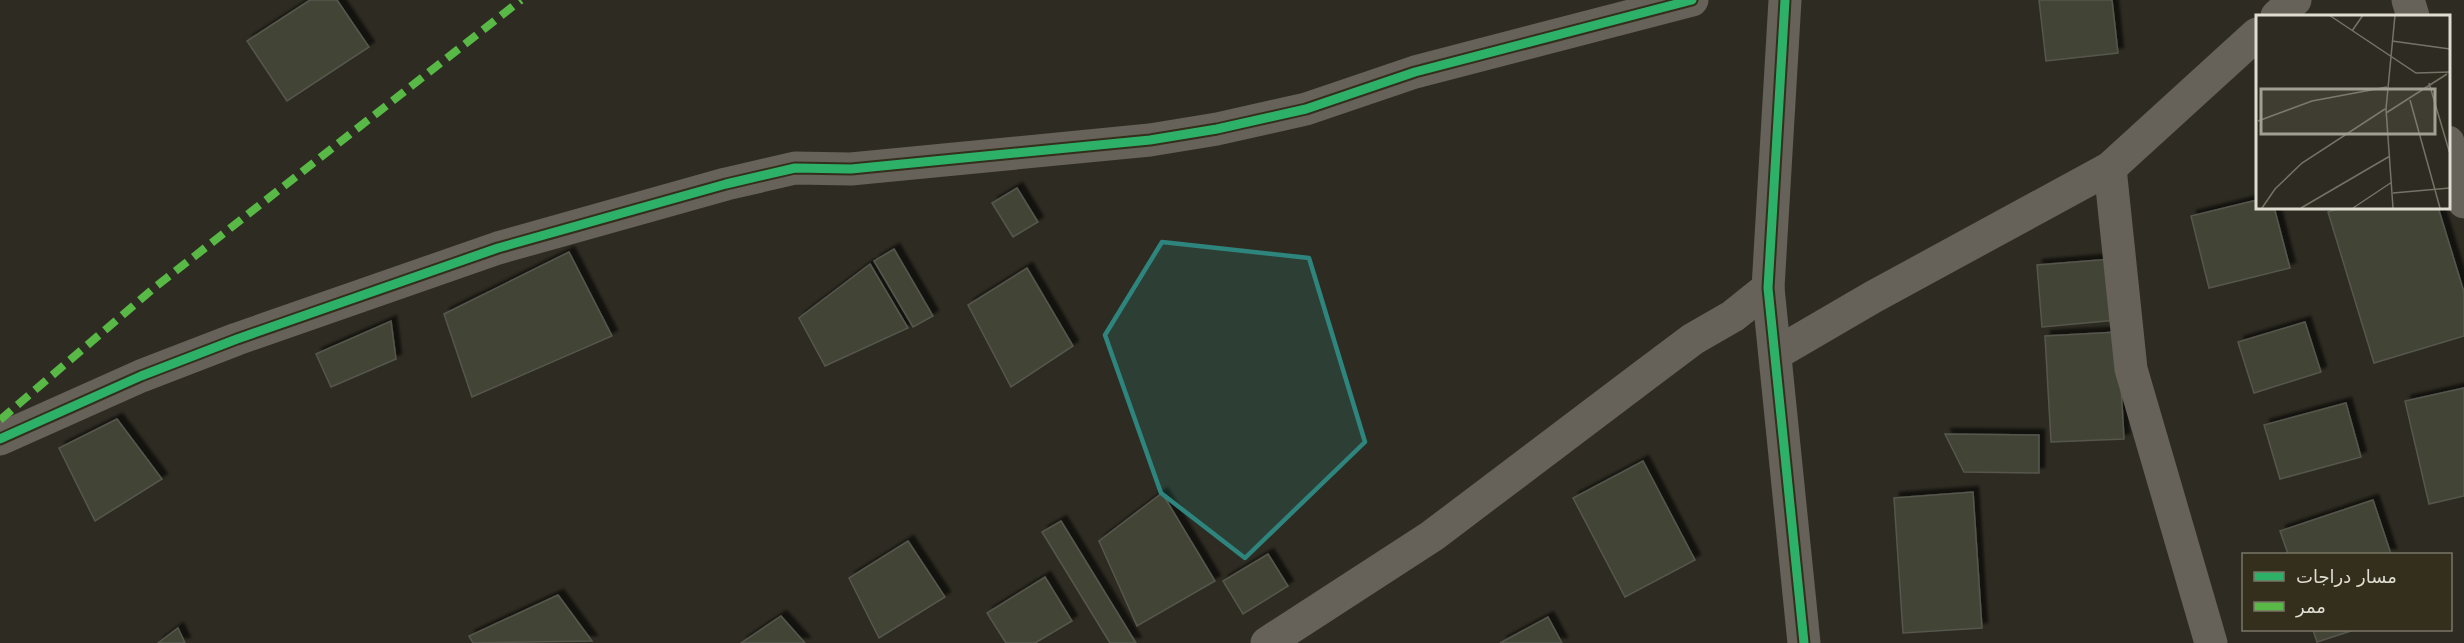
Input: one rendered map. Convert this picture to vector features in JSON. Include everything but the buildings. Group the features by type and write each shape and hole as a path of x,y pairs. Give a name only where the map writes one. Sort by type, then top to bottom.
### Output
{"street":[{"path":"0,440 141,376 237,339 498,248 715,186 795,168 862,168 1150,140 1217,129 1306,109 1415,72 1692,0"},
{"path":"1785,0 1768,288 1777,353 1804,643"},
{"path":"2278,15 2295,0"},
{"path":"2408,0 2413,15"},
{"path":"1777,353 1873,297 2110,168 2256,35"},
{"path":"2449,146 2464,202"},
{"path":"2110,168 2131,369 2211,643"},
{"path":"1267,643 1432,536 1693,339 1733,316 1768,288"}],"highlighted area":[{"path":"1162,242 1309,258 1365,442 1245,558 1161,493 1105,335"}],"marked path":[{"path":"0,420 154,288 521,0"}],"cycle path":[{"path":"0,439 141,376 237,339 498,248 726,184 795,168 851,169 1150,140 1217,129 1306,109 1415,72 1692,0"},
{"path":"1785,0 1768,288 1804,643"}]}
